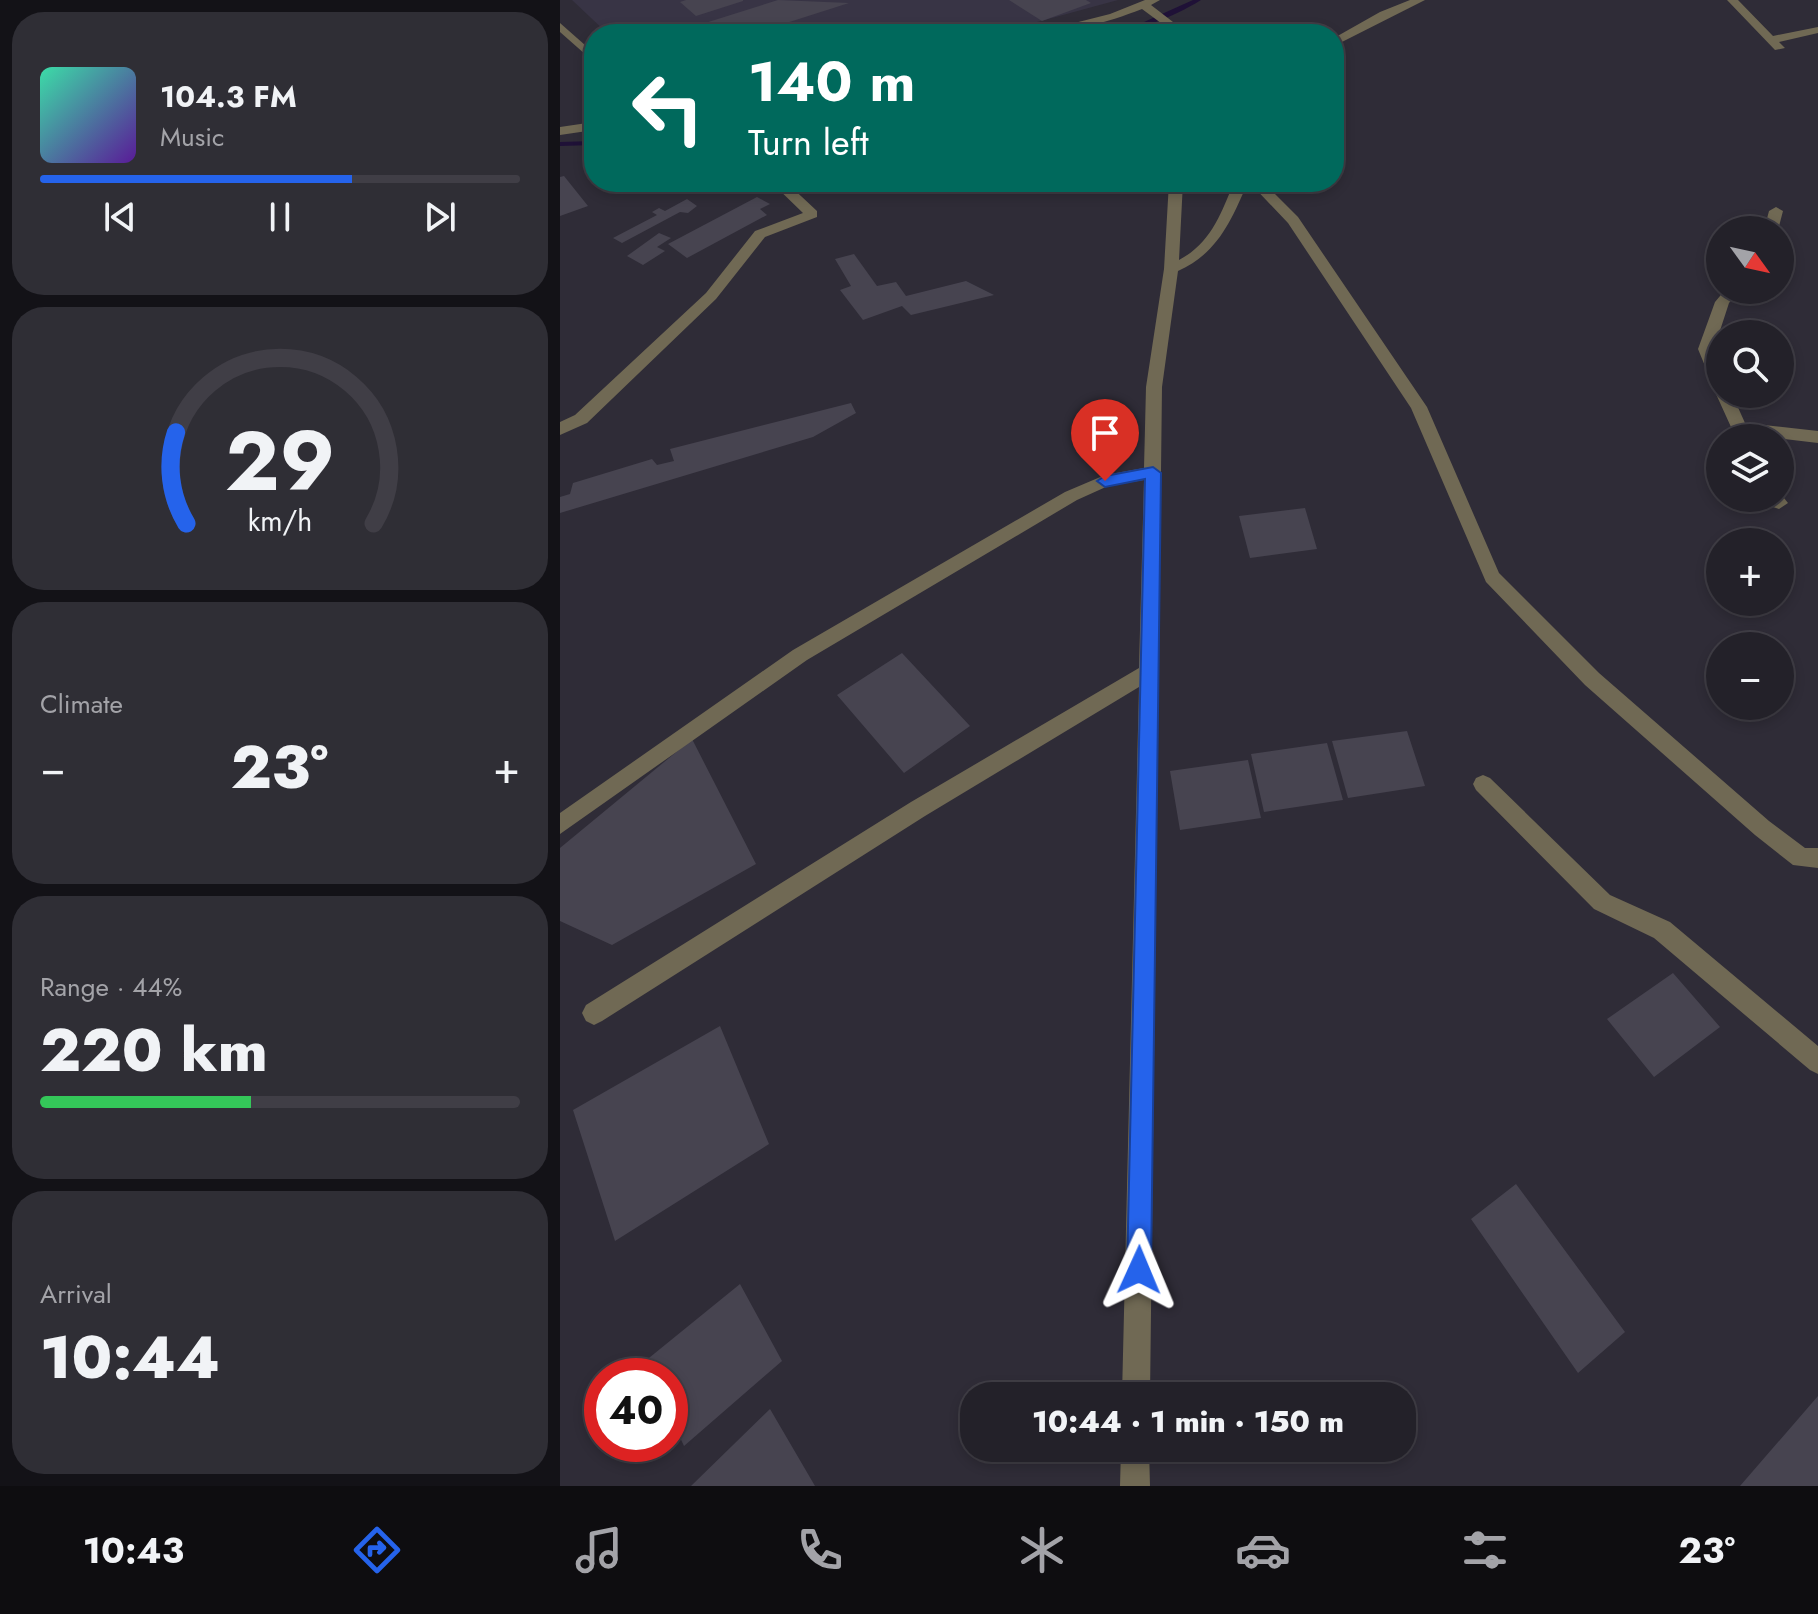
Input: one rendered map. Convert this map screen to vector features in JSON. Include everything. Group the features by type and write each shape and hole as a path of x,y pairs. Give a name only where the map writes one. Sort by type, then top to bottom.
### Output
{"street":[{"path":"1344,37 1384,14 1420,0"},
{"path":"1732,0 1775,44 1818,30"},
{"path":"1072,24 1149,2 1167,24"},
{"path":"560,26 584,49"},
{"path":"560,131 584,127"},
{"path":"560,429 581,419 711,296 760,234 812,214 789,192"},
{"path":"1136,1382 1154,387 1171,269 1175,192"},
{"path":"1171,269 1198,258 1216,240 1237,192"},
{"path":"1266,192 1293,220 1419,407 1492,577 1592,679 1762,828 1801,858 1818,858"},
{"path":"1775,216 1776,211"},
{"path":"1794,436 1818,437"},
{"path":"560,825 827,640 1071,496 1105,481 1153,473"},
{"path":"594,1013 918,809 1150,671"},
{"path":"1483,784 1602,902 1662,930 1818,1062"},
{"path":"1135,1462 1135,1486"}],"shaded area":[{"path":"572,0 1118,0 1030,24 597,24"}],"building":[{"path":"778,0 849,3 783,24 702,24"},
{"path":"1009,0 1086,0 1091,3 1042,21"},
{"path":"743,1 696,16 680,2"},
{"path":"564,176 588,206 560,216 560,177"},
{"path":"757,197 770,204 760,209 767,215 687,258 668,244"},
{"path":"687,199 697,206 688,213 680,212 622,243 613,238 657,215 652,212 659,208 665,211"},
{"path":"659,233 671,238 657,247 665,251 643,265 627,256"},
{"path":"854,254 877,286 896,282 906,296 966,281 994,295 911,315 902,306 863,320 840,290 851,286 835,259"},
{"path":"851,403 856,413 813,437 560,513 560,497 570,494 573,483 652,459 657,465 674,461 670,449"},
{"path":"1305,508 1317,549 1250,558 1239,516"},
{"path":"902,653 970,726 904,773 837,695"},
{"path":"1407,731 1425,786 1348,798 1332,741"},
{"path":"692,739 756,864 612,945 560,921 560,848"},
{"path":"1327,743 1343,800 1264,812 1251,754"},
{"path":"1248,760 1261,818 1180,830 1170,771"},
{"path":"1673,973 1720,1027 1654,1077 1607,1019"},
{"path":"720,1026 769,1144 615,1241 573,1110"},
{"path":"1516,1184 1625,1332 1578,1373 1471,1219"},
{"path":"740,1284 782,1361 688,1443 688,1358 649,1358"},
{"path":"1818,1396 1818,1486 1740,1486"},
{"path":"770,1409 815,1486 691,1486"}],"waterway":[{"path":"1142,24 1198,0"},
{"path":"560,144 584,143"}],"route":[{"path":"1105,481 1153,473 1139,1270"}]}
